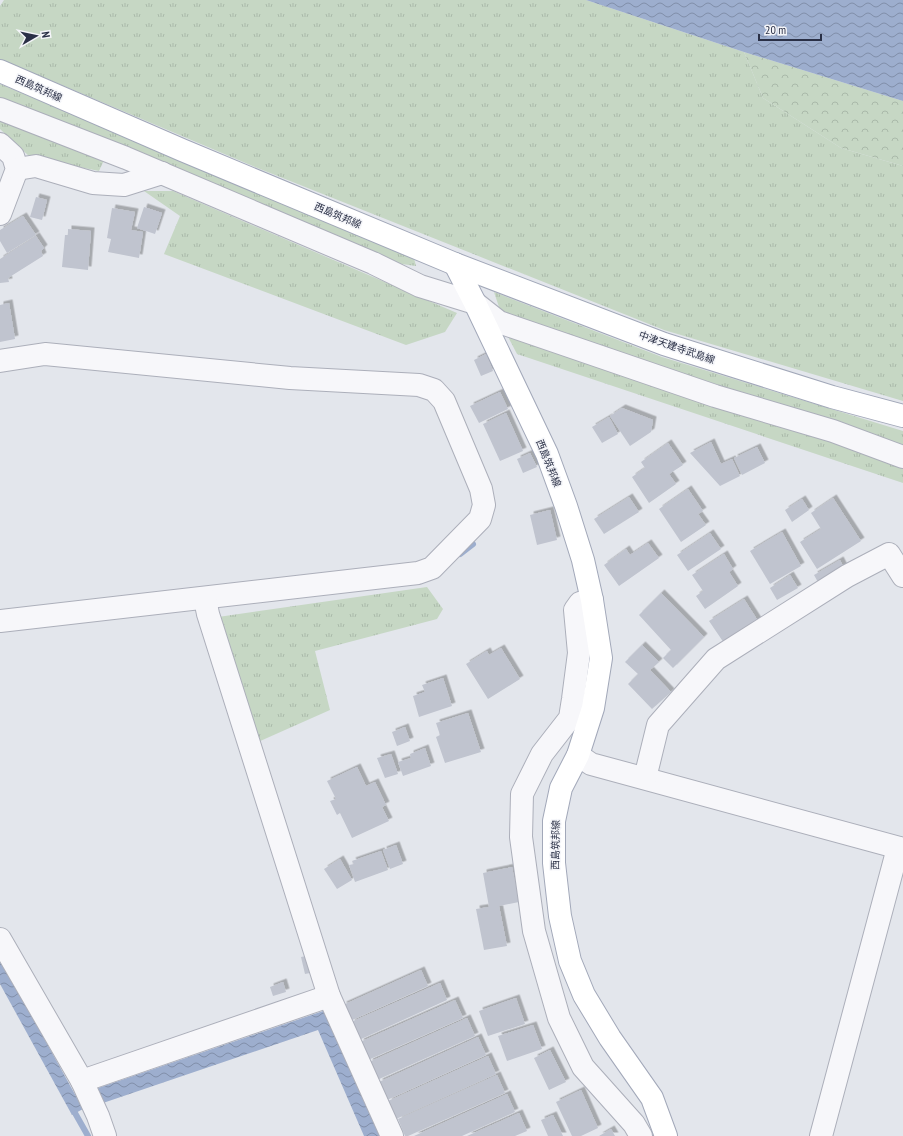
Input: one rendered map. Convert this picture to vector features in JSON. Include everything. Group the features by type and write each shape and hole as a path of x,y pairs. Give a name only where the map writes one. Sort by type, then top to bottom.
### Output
{"main road":[{"name":"西島筑邦線","path":"0,71 182,150 455,264 547,454 566,506 583,560 592,600 601,658 593,708 578,755 561,788 554,821 554,863 560,916 570,961 584,994 610,1038 652,1098 666,1136"},
{"name":"中津天建寺武島線","path":"455,264 664,344 832,397 903,416"}],"street":[{"path":"0,109 162,173 373,263 420,286 475,303 499,322 715,396 833,431 903,457"},
{"path":"0,144 13,156 17,169 0,214"},
{"path":"17,169 36,166 93,183 124,185 162,173"},
{"path":"0,361 45,354 290,378 419,385 434,390 444,401 481,489 484,505 480,519 432,568 418,573 0,621"},
{"path":"645,778 658,725 716,659 847,576 889,554 903,576"},
{"path":"205,598 211,622 330,996 392,1136"},
{"path":"592,600 580,603 575,610 578,653 570,718 542,754 522,794 521,837 534,931 559,1018 583,1066 634,1124 641,1136"},
{"path":"578,755 591,764 901,848 821,1136"},
{"path":"0,939 82,1081 98,1116 105,1136"},
{"path":"82,1081 330,996"}],"green space":[{"path":"4,0 586,0 744,52 763,98 841,148 903,166 903,401 664,330 255,167 0,59 0,6"},
{"path":"744,52 903,101 903,166 841,148 763,98"},
{"path":"0,84 414,258 416,266 381,261 0,99"},
{"path":"0,116 105,158 99,171 30,157 0,129"},
{"path":"144,191 173,191 457,313 445,332 406,345 164,254 180,216"},
{"path":"494,292 662,357 903,431 903,446 501,313"},
{"path":"505,331 903,466 903,483 517,354"},
{"path":"427,587 443,609 437,619 315,651 330,710 258,742 218,617"}],"water":[{"path":"586,0 903,0 903,101 744,52"},
{"path":"0,958 83,1109 72,1115 0,984"},
{"path":"326,1010 381,1136 364,1136 318,1030 103,1103 98,1088"}],"building":[{"path":"36,197 47,200 42,220 30,217"},
{"path":"144,207 162,213 155,234 137,228"},
{"path":"112,208 135,212 131,230 143,232 139,258 108,252 111,239 107,238"},
{"path":"23,216 36,235 7,253 0,241 0,230"},
{"path":"68,229 91,231 88,270 62,267 65,235 68,235"},
{"path":"36,236 44,248 41,251 43,256 8,278 9,282 0,283 0,259"},
{"path":"9,303 15,339 0,342 0,305"},
{"path":"486,354 493,371 481,376 474,360"},
{"path":"500,392 508,409 479,423 470,406"},
{"path":"622,408 653,420 651,432 630,446 610,416"},
{"path":"506,413 523,451 500,461 483,424"},
{"path":"609,417 618,434 602,443 592,427"},
{"path":"711,442 721,464 732,459 740,476 720,486 690,453"},
{"path":"668,443 683,465 669,474 676,484 649,503 632,477 645,468 641,462"},
{"path":"757,447 765,463 742,475 734,458"},
{"path":"530,453 537,467 523,473 517,459"},
{"path":"688,489 703,511 698,514 706,525 681,542 659,509"},
{"path":"629,497 639,512 604,534 594,519"},
{"path":"833,498 861,541 817,569 800,542 821,529 811,513"},
{"path":"802,499 809,510 792,522 785,510"},
{"path":"550,510 557,540 537,545 530,515"},
{"path":"782,532 801,566 770,584 750,551"},
{"path":"710,533 721,549 688,571 677,555"},
{"path":"648,543 659,558 619,586 604,565 626,549 630,555"},
{"path":"724,554 733,569 729,572 738,586 705,609 696,596 703,591 692,575"},
{"path":"840,560 845,570 819,584 814,575"},
{"path":"790,575 798,588 777,600 770,588"},
{"path":"661,593 704,637 673,668 663,658 671,650 639,615"},
{"path":"744,599 758,621 724,643 709,621"},
{"path":"642,645 659,662 650,670 671,692 652,709 628,684 638,674 625,662"},
{"path":"501,648 520,679 488,699 466,664 487,651 489,655"},
{"path":"443,678 452,706 419,717 413,696 425,692 422,685"},
{"path":"468,713 481,752 445,763 436,737 440,735 436,723"},
{"path":"405,727 410,741 397,746 392,732"},
{"path":"425,748 431,766 403,776 398,762 411,758 410,754"},
{"path":"391,754 398,774 385,778 377,758"},
{"path":"357,767 366,786 375,782 386,805 382,807 389,821 352,838 340,813 337,815 330,801 336,799 327,781"},
{"path":"396,845 403,864 390,869 383,850"},
{"path":"381,851 388,870 355,882 349,865 354,864 352,861"},
{"path":"340,859 352,880 337,889 324,869"},
{"path":"512,867 519,902 499,906 507,946 484,950 476,909 489,907 483,873"},
{"path":"311,955 315,972 305,974 301,957"},
{"path":"421,970 428,986 350,1021 343,1005"},
{"path":"283,982 286,992 273,996 270,987"},
{"path":"440,983 447,1000 359,1040 351,1022"},
{"path":"516,998 525,1024 488,1036 479,1011"},
{"path":"455,1000 463,1018 368,1060 360,1042"},
{"path":"467,1018 475,1036 377,1080 369,1062"},
{"path":"533,1025 542,1049 507,1061 498,1036"},
{"path":"478,1037 486,1055 387,1100 379,1082"},
{"path":"550,1050 566,1082 549,1090 534,1058"},
{"path":"488,1056 496,1074 396,1119 388,1101"},
{"path":"497,1075 505,1093 405,1136 398,1119"},
{"path":"581,1090 598,1128 581,1136 572,1136 556,1102"},
{"path":"507,1094 515,1112 462,1136 414,1136"},
{"path":"519,1113 527,1131 515,1136 467,1136"},
{"path":"553,1115 563,1136 548,1136 541,1120"},
{"path":"611,1129 615,1136 599,1136"}],"waterway":[{"path":"460,554 473,544"},
{"path":"75,1113 88,1136"}]}
